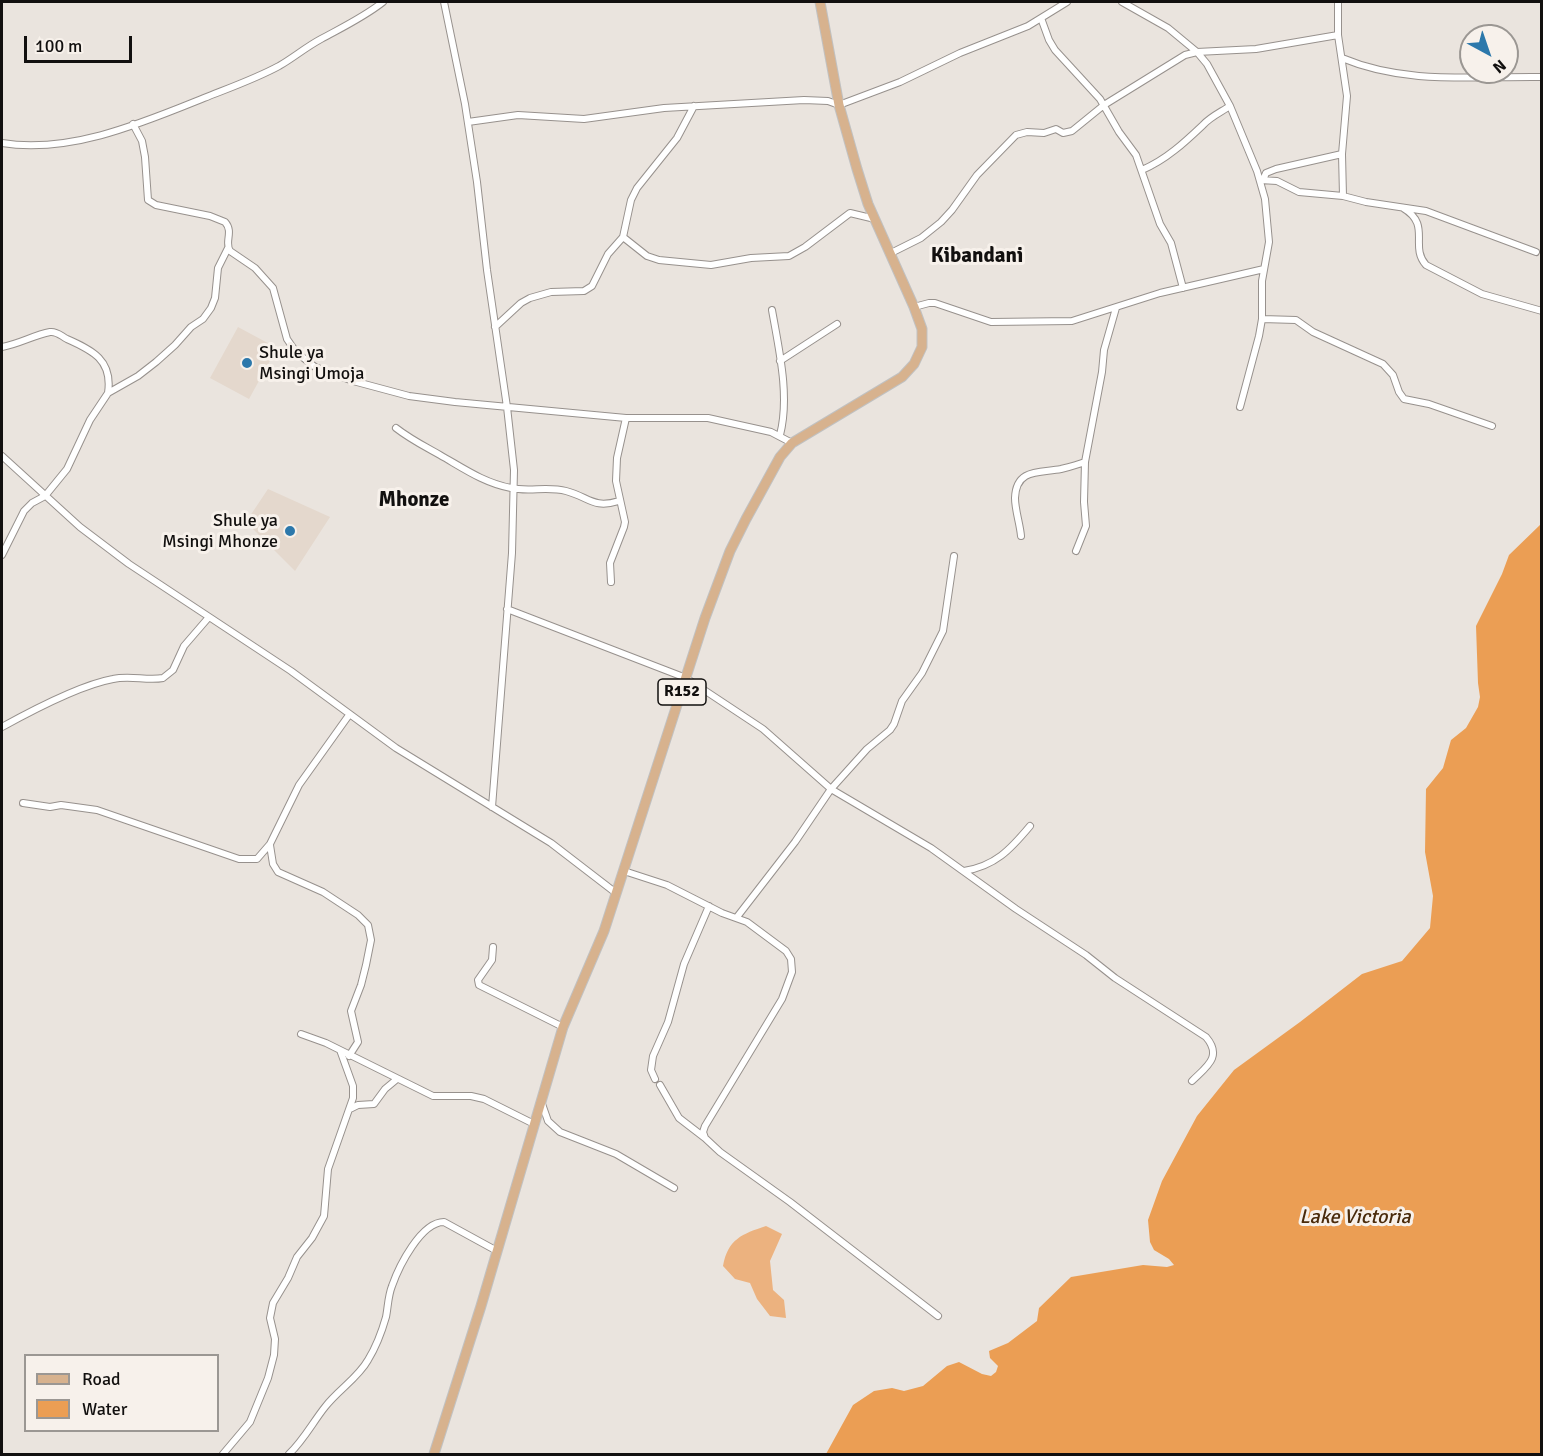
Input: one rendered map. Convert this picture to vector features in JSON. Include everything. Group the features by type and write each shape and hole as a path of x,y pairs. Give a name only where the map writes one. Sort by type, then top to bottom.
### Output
{"main road":[{"name":"R152","path":"434,1455 563,1028 596,955 705,618 730,551 780,457 792,442 902,376 914,364 922,347 922,329 914,307 875,219 856,169 839,105 820,2"}],"street":[{"path":"2,143 17,145 87,138 134,124 250,80 369,13 383,2"},
{"path":"444,2 468,122 514,470 512,553 492,807"},
{"path":"468,122 518,115 584,119 664,108 804,100 839,105 900,82 960,53 1028,26 1066,2"},
{"path":"1122,2 1168,28 1208,64 1249,147 1261,180 1269,242 1264,269 1262,319 1257,350 1240,407"},
{"path":"1338,2 1338,35 1347,96 1342,154 1343,196"},
{"path":"1041,18 1055,50 1104,105 1119,132 1136,155 1156,214 1171,243 1183,288"},
{"path":"891,253 921,238 940,222 952,210 977,175 1016,135 1027,132 1044,133 1056,129 1068,133 1104,105 1176,59 1197,52 1256,49 1338,35"},
{"path":"1208,64 1207,59 1211,52"},
{"path":"1342,58 1372,70 1413,76 1542,77"},
{"path":"495,327 521,303 530,298 551,292 584,291 592,286 608,254 623,237 631,200 637,188 677,138 694,106"},
{"path":"1142,170 1160,162 1193,136 1204,124 1230,106"},
{"path":"2,555 24,511 32,503 45,496 67,469 90,420 108,393 147,369 175,345 191,327 203,319 215,298 218,268 228,248 229,230 225,222 210,216 156,205 148,201 145,157 142,141 134,124"},
{"path":"1261,180 1266,173 1276,169 1342,154"},
{"path":"1261,180 1277,181 1299,192 1343,196 1366,202 1426,211 1536,252"},
{"path":"1401,207 1413,215 1417,222 1420,230 1420,259 1426,265 1482,294 1542,311"},
{"path":"623,237 641,252 653,258 669,262 711,265 751,258 789,256 850,213 875,219"},
{"path":"228,248 234,256 264,277 273,288 287,339 296,352 315,366 352,381 410,396 507,407 626,418 708,418 780,435 792,442"},
{"path":"914,307 935,303 981,320 1004,323 1029,320 1072,321 1147,297 1264,269"},
{"path":"1076,551 1086,526 1084,462 1102,372 1104,350 1116,308"},
{"path":"772,310 780,361 784,411 780,435"},
{"path":"1262,319 1296,320 1313,332 1383,363 1393,375 1404,399 1430,404 1492,426"},
{"path":"780,361 837,324"},
{"path":"2,347 20,344 50,332 57,333 86,346 98,356 106,371 108,393"},
{"path":"611,582 610,563 625,522 619,501 616,470 626,418"},
{"path":"396,428 417,443 473,475 495,484 513,489 566,491 601,505 619,501"},
{"path":"2,456 45,496 111,550 291,671 396,748 543,838 616,893"},
{"path":"1021,536 1016,498 1019,482 1032,472 1062,469 1084,462"},
{"path":"737,917 795,842 831,789 867,749 890,730 906,693 922,673 943,631 954,556"},
{"path":"507,609 686,678 763,729 831,789 906,832 1115,978 1206,1037 1213,1048 1212,1059 1192,1081"},
{"path":"2,727 64,697 111,679 164,678 173,670 184,646 209,617"},
{"path":"23,803 97,810 239,859 257,859 270,844 299,785 349,715"},
{"path":"964,871 989,865 997,860 1030,826"},
{"path":"270,844 273,864 278,872 323,892 358,915 368,925 371,940 361,985 351,1011 358,1042 349,1056"},
{"path":"624,871 686,893 709,906 737,917 786,951 791,959 792,972 782,999 705,1126 703,1132 705,1138"},
{"path":"655,1079 651,1070 653,1056 668,1022 681,974 709,906"},
{"path":"493,948 492,960 478,980 479,985 563,1028"},
{"path":"301,1034 320,1040 433,1096 471,1096 484,1099 534,1124"},
{"path":"223,1455 248,1425 268,1378 275,1339 270,1318 273,1303 297,1257 312,1238 324,1216 328,1169 353,1098 353,1086 340,1050"},
{"path":"350,1110 357,1105 374,1104 385,1089 397,1079"},
{"path":"660,1085 679,1118 720,1152 938,1316"},
{"path":"541,1100 548,1121 560,1132 616,1154 674,1188"},
{"path":"289,1455 326,1406 367,1362 386,1316 395,1277 416,1240 426,1230 438,1222 444,1222 497,1251"}],"shaded area":[{"path":"238,327 277,348 249,399 210,378"},
{"path":"268,489 330,517 295,571 246,522"},
{"path":"766,1226 782,1234 770,1261 773,1290 784,1300 786,1318 770,1316 757,1299 750,1283 735,1279 723,1266 728,1249 737,1239"}],"water":[{"name":"Lake Victoria","path":"1541,524 1541,1454 826,1454 853,1405 874,1391 892,1388 904,1391 923,1386 947,1366 959,1362 991,1376 996,1372 998,1366 990,1358 989,1351 1008,1343 1037,1321 1039,1308 1071,1277 1143,1265 1167,1267 1174,1265 1154,1250 1150,1242 1148,1220 1162,1181 1197,1116 1234,1070 1362,974 1402,961 1430,928 1433,896 1425,852 1426,789 1443,768 1451,740 1466,728 1478,707 1480,697 1476,626 1509,555"}],"place":[{"name":"Shule ya Msingi Umoja","path":"247,363"},
{"name":"Shule ya Msingi Mhonze","path":"290,531"}],"district":[{"name":"Kibandani","path":"977,256"},
{"name":"Mhonze","path":"414,500"}]}
